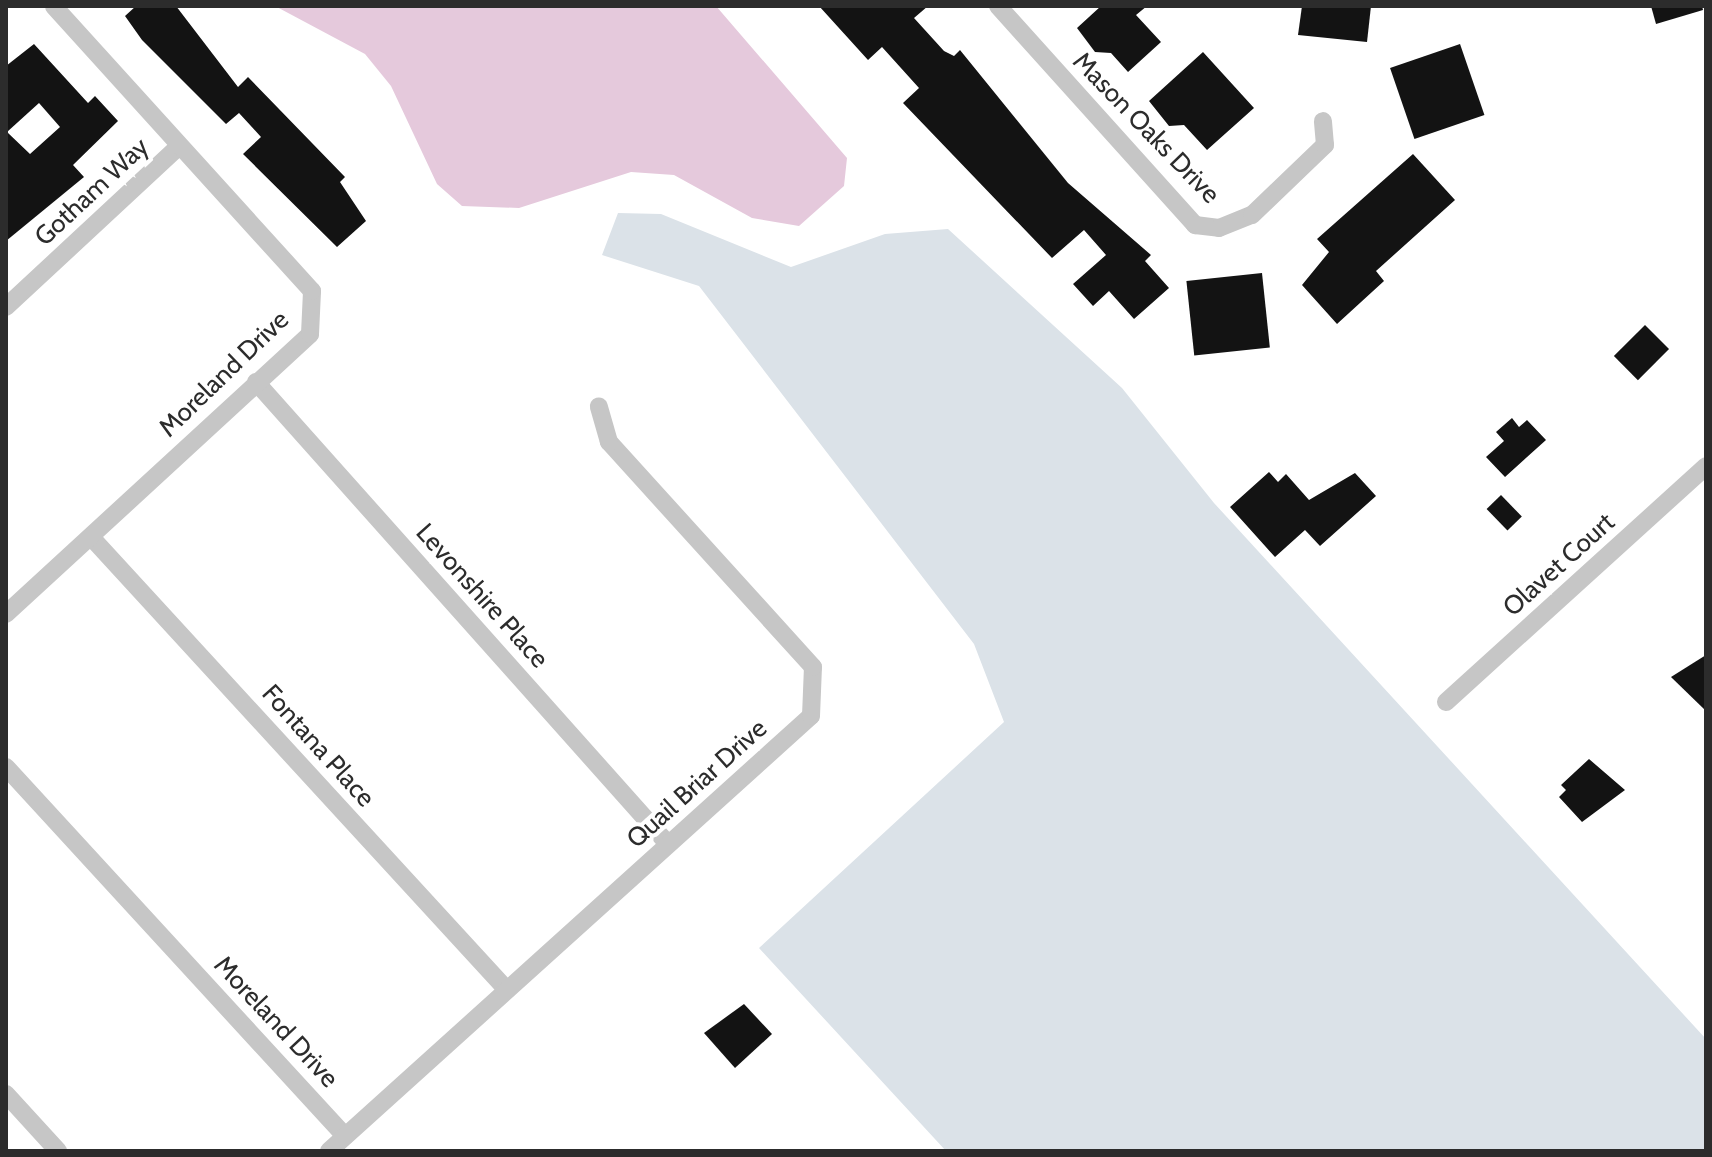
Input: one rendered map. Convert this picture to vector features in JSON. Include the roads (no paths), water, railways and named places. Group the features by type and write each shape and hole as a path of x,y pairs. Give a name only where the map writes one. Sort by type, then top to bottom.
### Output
{"street":[{"name":"Moreland Drive","path":"6,614 310,334 312,291 177,148 54,6"},
{"name":"Mason Oaks Drive","path":"998,6 1195,225 1219,228 1252,215 1325,145 1323,121"},
{"name":"Gotham Way","path":"6,307 177,148"},
{"name":"Levonshire Place","path":"256,382 668,844"},
{"name":"Quail Briar Drive","path":"329,1151 811,716 813,667 609,442 599,406"},
{"name":"Olavet Court","path":"1446,702 1706,466"},
{"name":"Fontana Place","path":"91,537 507,990"},
{"name":"Moreland Drive","path":"6,767 345,1136"},
{"path":"6,1094 58,1151"}]}
